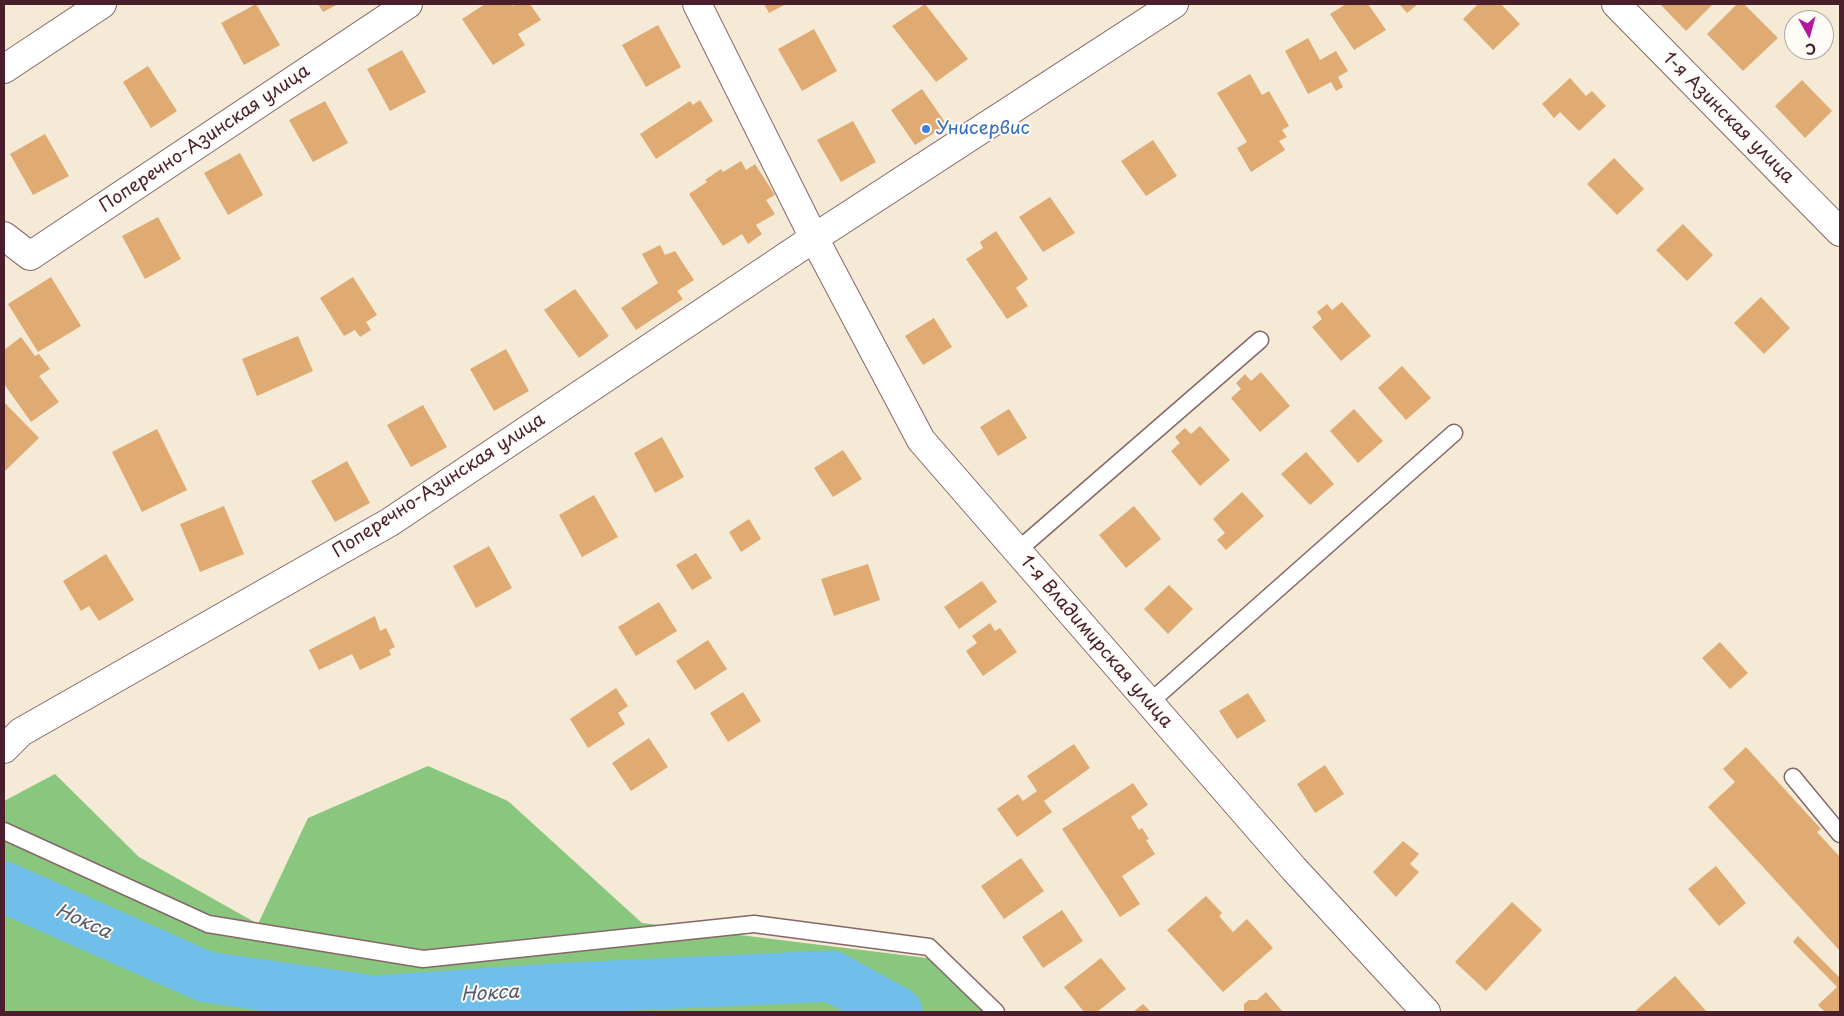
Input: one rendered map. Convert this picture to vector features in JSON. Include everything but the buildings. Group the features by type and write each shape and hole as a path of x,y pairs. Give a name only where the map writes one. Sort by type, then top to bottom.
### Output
{"street":[{"path":"4,69 102,4"},
{"name":"Поперечно-Азинская улица","path":"4,236 30,256 408,4"},
{"path":"697,4 814,238"},
{"name":"Поперечно-Азинская улица","path":"4,749 21,732 390,522 814,238 1174,4"},
{"name":"1-я Азинская улица","path":"1616,4 1840,232"},
{"name":"1-я Владимирская улица","path":"814,238 921,440 1294,869 1426,1012"}],"lane":[{"path":"1017,550 1260,340"},
{"path":"1149,702 1454,433"},
{"path":"1793,777 1840,834"},
{"path":"4,831 208,924 423,959 754,924 929,947 996,1012"}],"green space":[{"path":"428,766 508,801 642,923 935,959 984,1012 4,1012 4,801 55,774 139,857 258,924 308,818"}],"waterway":[{"name":"Нокса","path":"4,887 206,977 374,1001 568,988 831,976 897,1012"}],"place":[{"name":"Унисервис","path":"926,129"}]}
